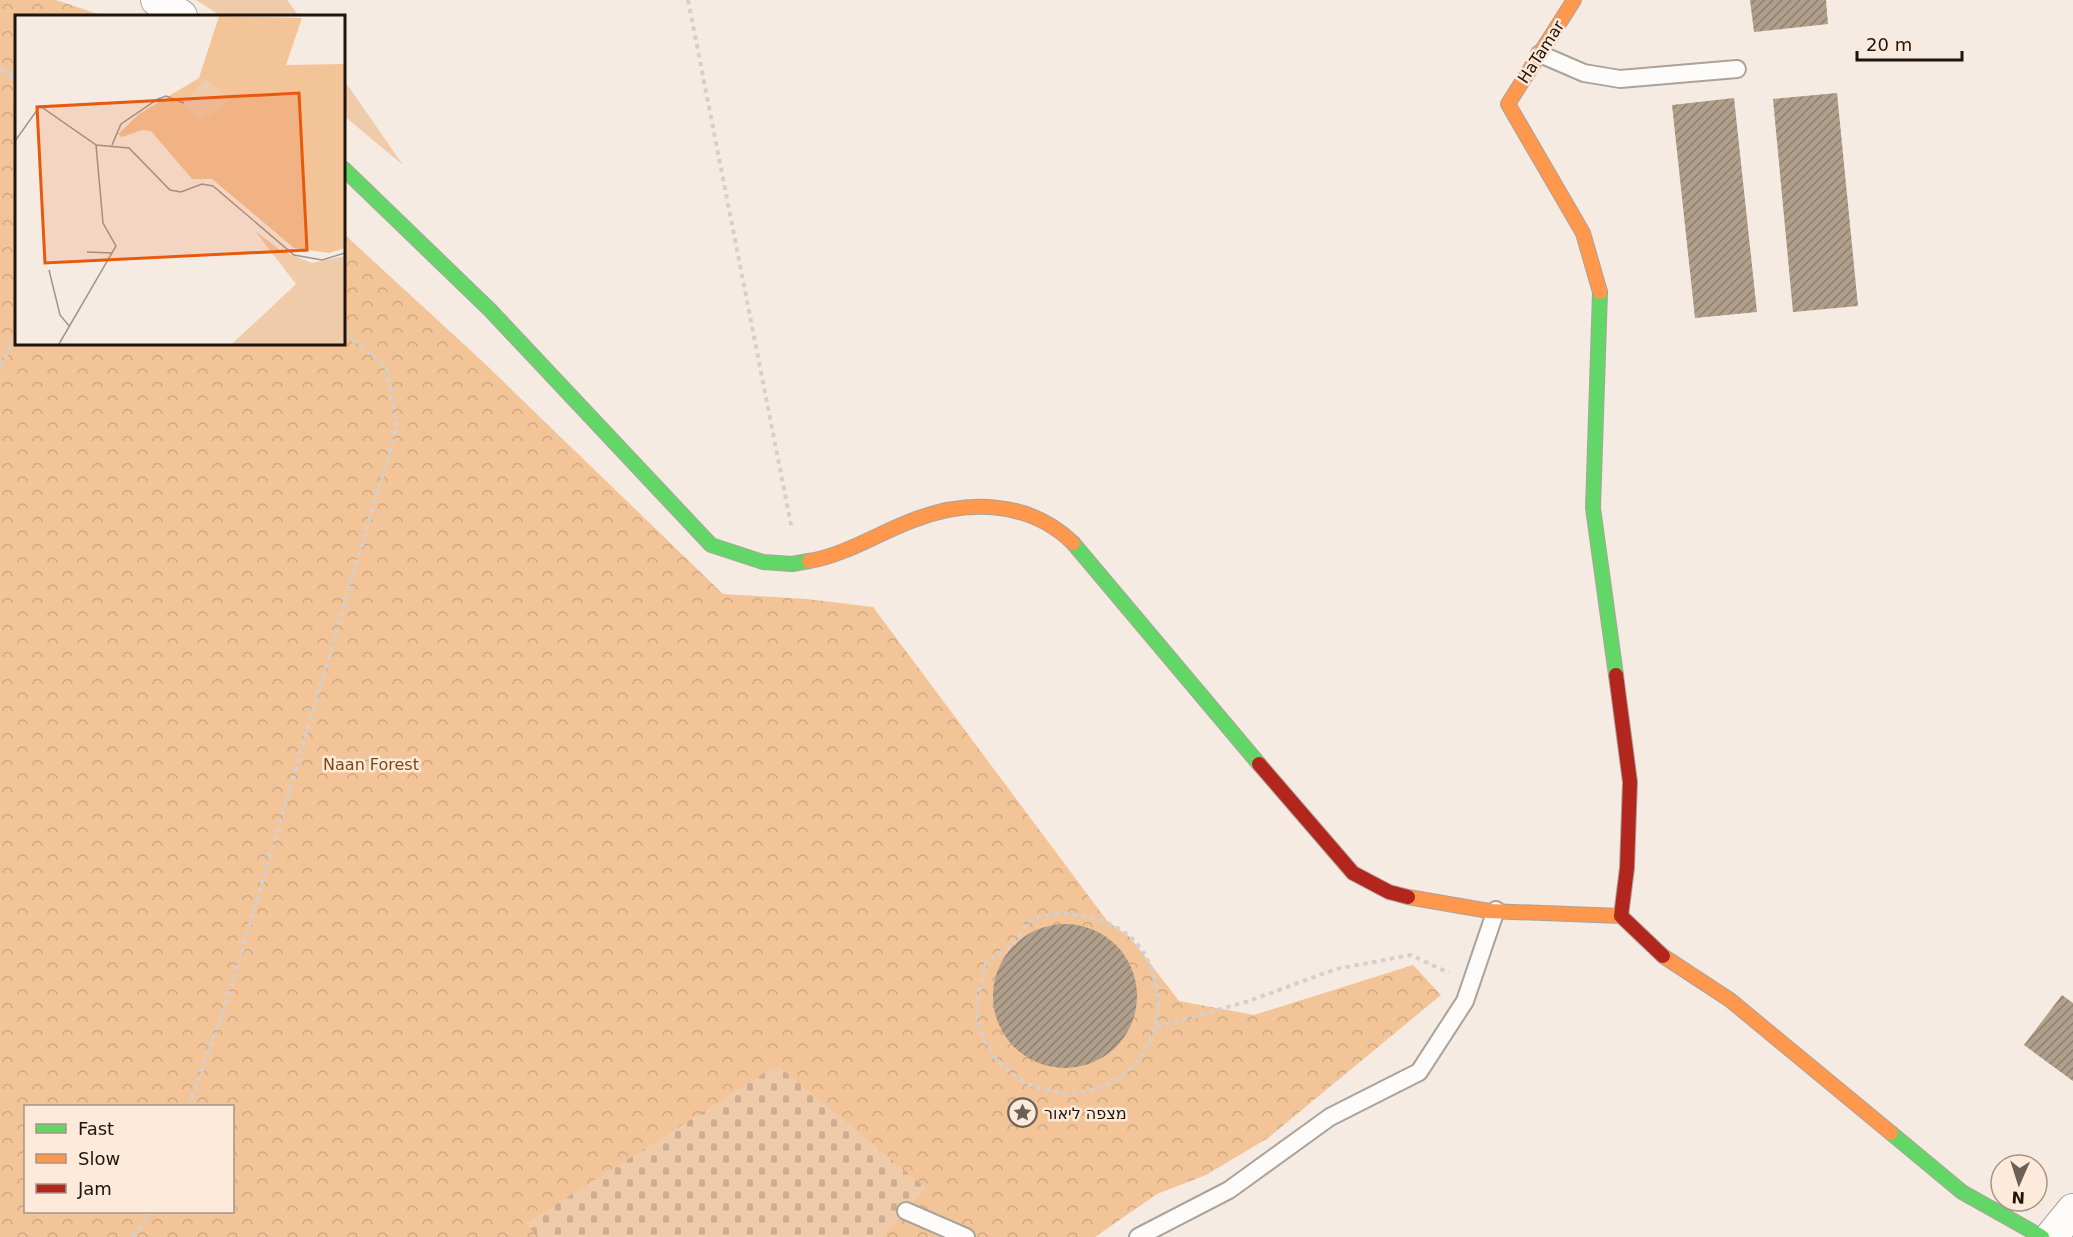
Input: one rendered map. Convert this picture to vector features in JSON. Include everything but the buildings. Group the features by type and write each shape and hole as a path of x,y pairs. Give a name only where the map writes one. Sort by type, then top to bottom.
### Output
{"street":[{"path":"157,0 180,15"},
{"name":"HaTamar","path":"1574,0 1508,104 1583,233 1601,294 1593,508 1630,783 1627,868 1621,916"},
{"path":"345,170 490,310 711,545 746,559 772,564 799,563 832,555 930,513 968,506 1007,507 1053,526 1107,582 1327,845 1362,880 1408,898 1548,916 1621,916 1658,953 1730,1000 1962,1192 2042,1237"},
{"path":"2051,1237 2073,1210"}],"lane":[{"path":"1540,54 1584,74 1620,80 1737,69"},
{"path":"1138,1237 1229,1190 1330,1117 1419,1072 1465,1001 1496,910"},
{"path":"906,1211 966,1237"}],"path":[{"path":"688,0 799,563"},
{"path":"0,69 15,75"},
{"path":"9,74 15,86"},
{"path":"190,1105 231,988 397,426 386,366 345,334"},
{"path":"0,366 15,338"},
{"path":"1055,914 1082,914 1108,922 1123,932 1147,957 1156,979 1160,1003 1156,1027 1144,1055 1123,1077 1095,1091 1065,1095 1035,1089 1008,1073 989,1050 978,1021 978,990 987,961 1014,945 1028,921 1055,914"},
{"path":"1156,1027 1249,1001 1336,969 1411,955 1471,984"},
{"path":"133,1237 149,1213"}],"green space":[{"name":"Naan Forest","path":"0,0 56,0 101,15 15,15 15,345 345,345 345,235 482,361 723,594 807,599 873,607 1108,922 1130,937 1179,1001 1254,1015 1413,965 1441,995 1268,1138 1206,1175 1157,1194 1095,1237 0,1237"},
{"path":"196,0 287,0 298,15 219,15"},
{"path":"345,81 403,165 345,117"},
{"path":"777,1065 926,1188 883,1237 539,1237 525,1224"}],"traffic: fast":[{"path":"345,170 490,310 711,545 763,562 792,564 809,561"},
{"path":"1600,292 1593,508 1616,675"},
{"path":"1073,543 1259,764"},
{"path":"1891,1133 1962,1192 2042,1237"}],"traffic: slow":[{"path":"1574,0 1508,104 1583,233 1600,292"},
{"path":"809,561 835,554 898,526 932,514 975,507 1017,511 1037,518 1056,529 1073,543"},
{"path":"1408,897 1489,911 1621,916"},
{"path":"1663,956 1730,1000 1891,1133"}],"traffic: jam":[{"path":"1616,675 1630,782 1627,868 1621,916 1663,956"},
{"path":"1259,764 1353,873 1389,892 1408,897"}],"place":[{"name":"מצפה ליאור","path":"1023,1113"}]}
